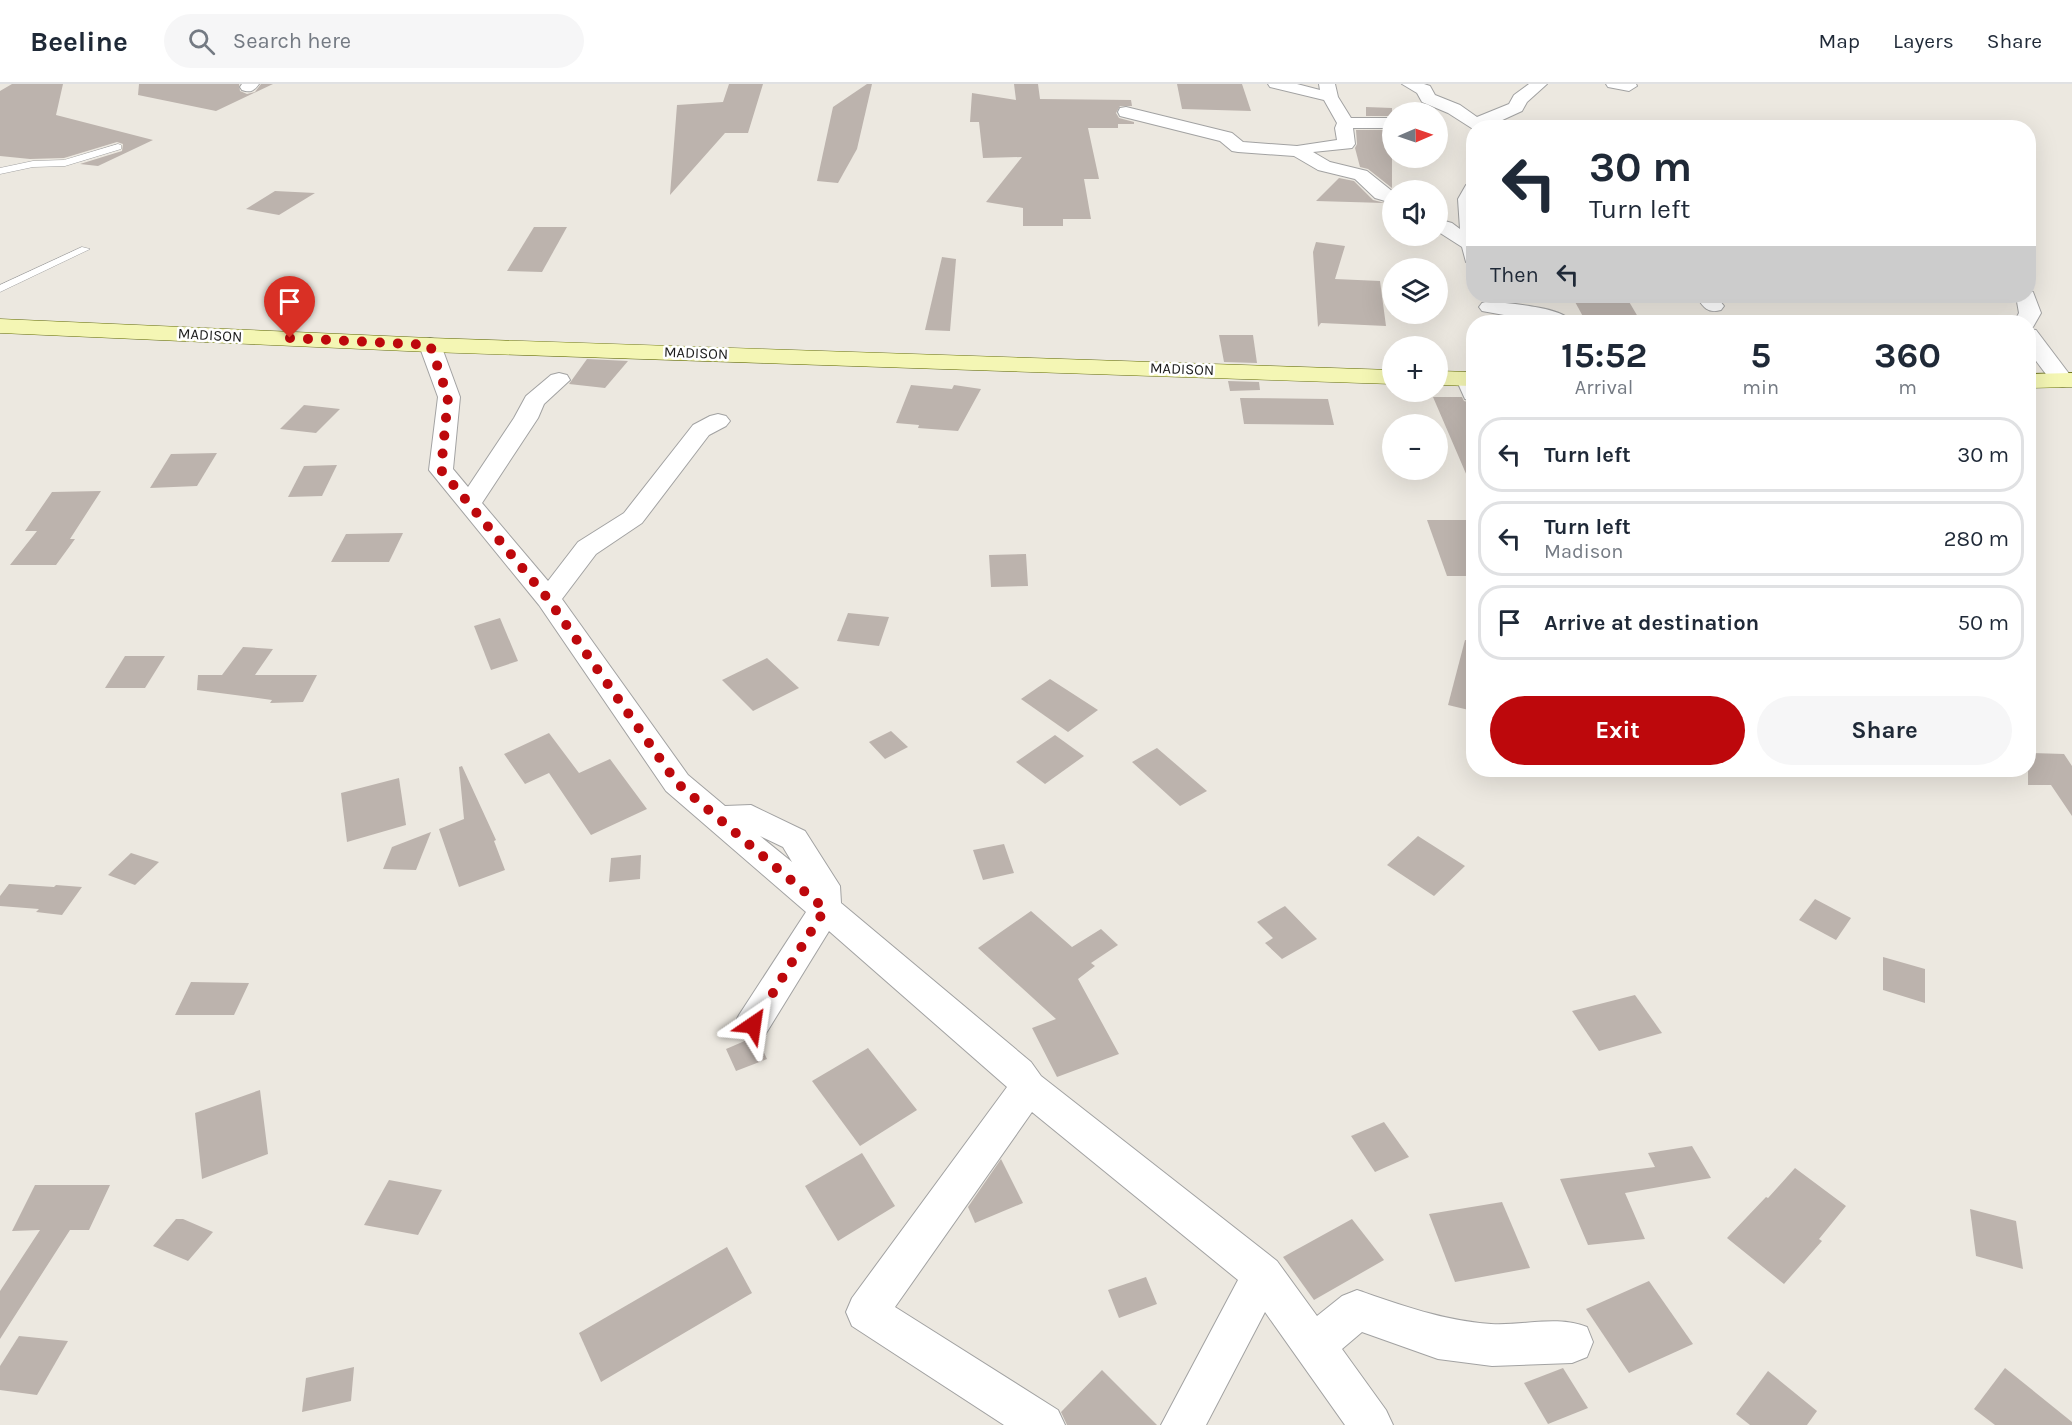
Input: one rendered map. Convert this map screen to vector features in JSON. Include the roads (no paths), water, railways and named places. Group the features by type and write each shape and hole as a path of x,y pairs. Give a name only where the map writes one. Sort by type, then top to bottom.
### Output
{"street":[{"path":"1276,84 1329,91 1346,123 1344,128 1346,144"},
{"path":"1410,84 1424,90 1428,98 1454,109 1470,120"},
{"path":"1489,120 1516,107 1520,99 1539,84"},
{"path":"1126,112 1226,137 1238,147 1298,151 1346,144 1355,148 1352,153 1361,175 1382,194"},
{"path":"1346,123 1382,123"},
{"path":"1448,123 1466,124"},
{"path":"1298,151 1324,166 1361,175"},
{"path":"1448,230 1466,246"},
{"path":"1491,308 1542,315"},
{"name":"MADISON","path":"0,326 430,345 1382,376"},
{"path":"2036,344 2067,380"},
{"path":"430,345 448,397 441,470 548,599 677,783 719,819 751,817 794,839 824,886 825,909 753,1025"},
{"path":"469,504 520,428 534,401 559,380"},
{"path":"1448,380 1466,383"},
{"path":"2036,381 2067,380"},
{"path":"548,599 587,548 633,518 701,430 718,421"},
{"path":"825,909 1018,1073 1028,1087 1263,1275 1371,1425"},
{"path":"1028,1087 867,1312 1043,1425"},
{"path":"1183,1425 1263,1275"},
{"path":"1314,1345 1357,1310 1438,1338 1492,1345 1572,1342"}],"lane":[{"path":"0,171 33,164 65,163 118,147"},
{"path":"0,289 85,249"}]}
